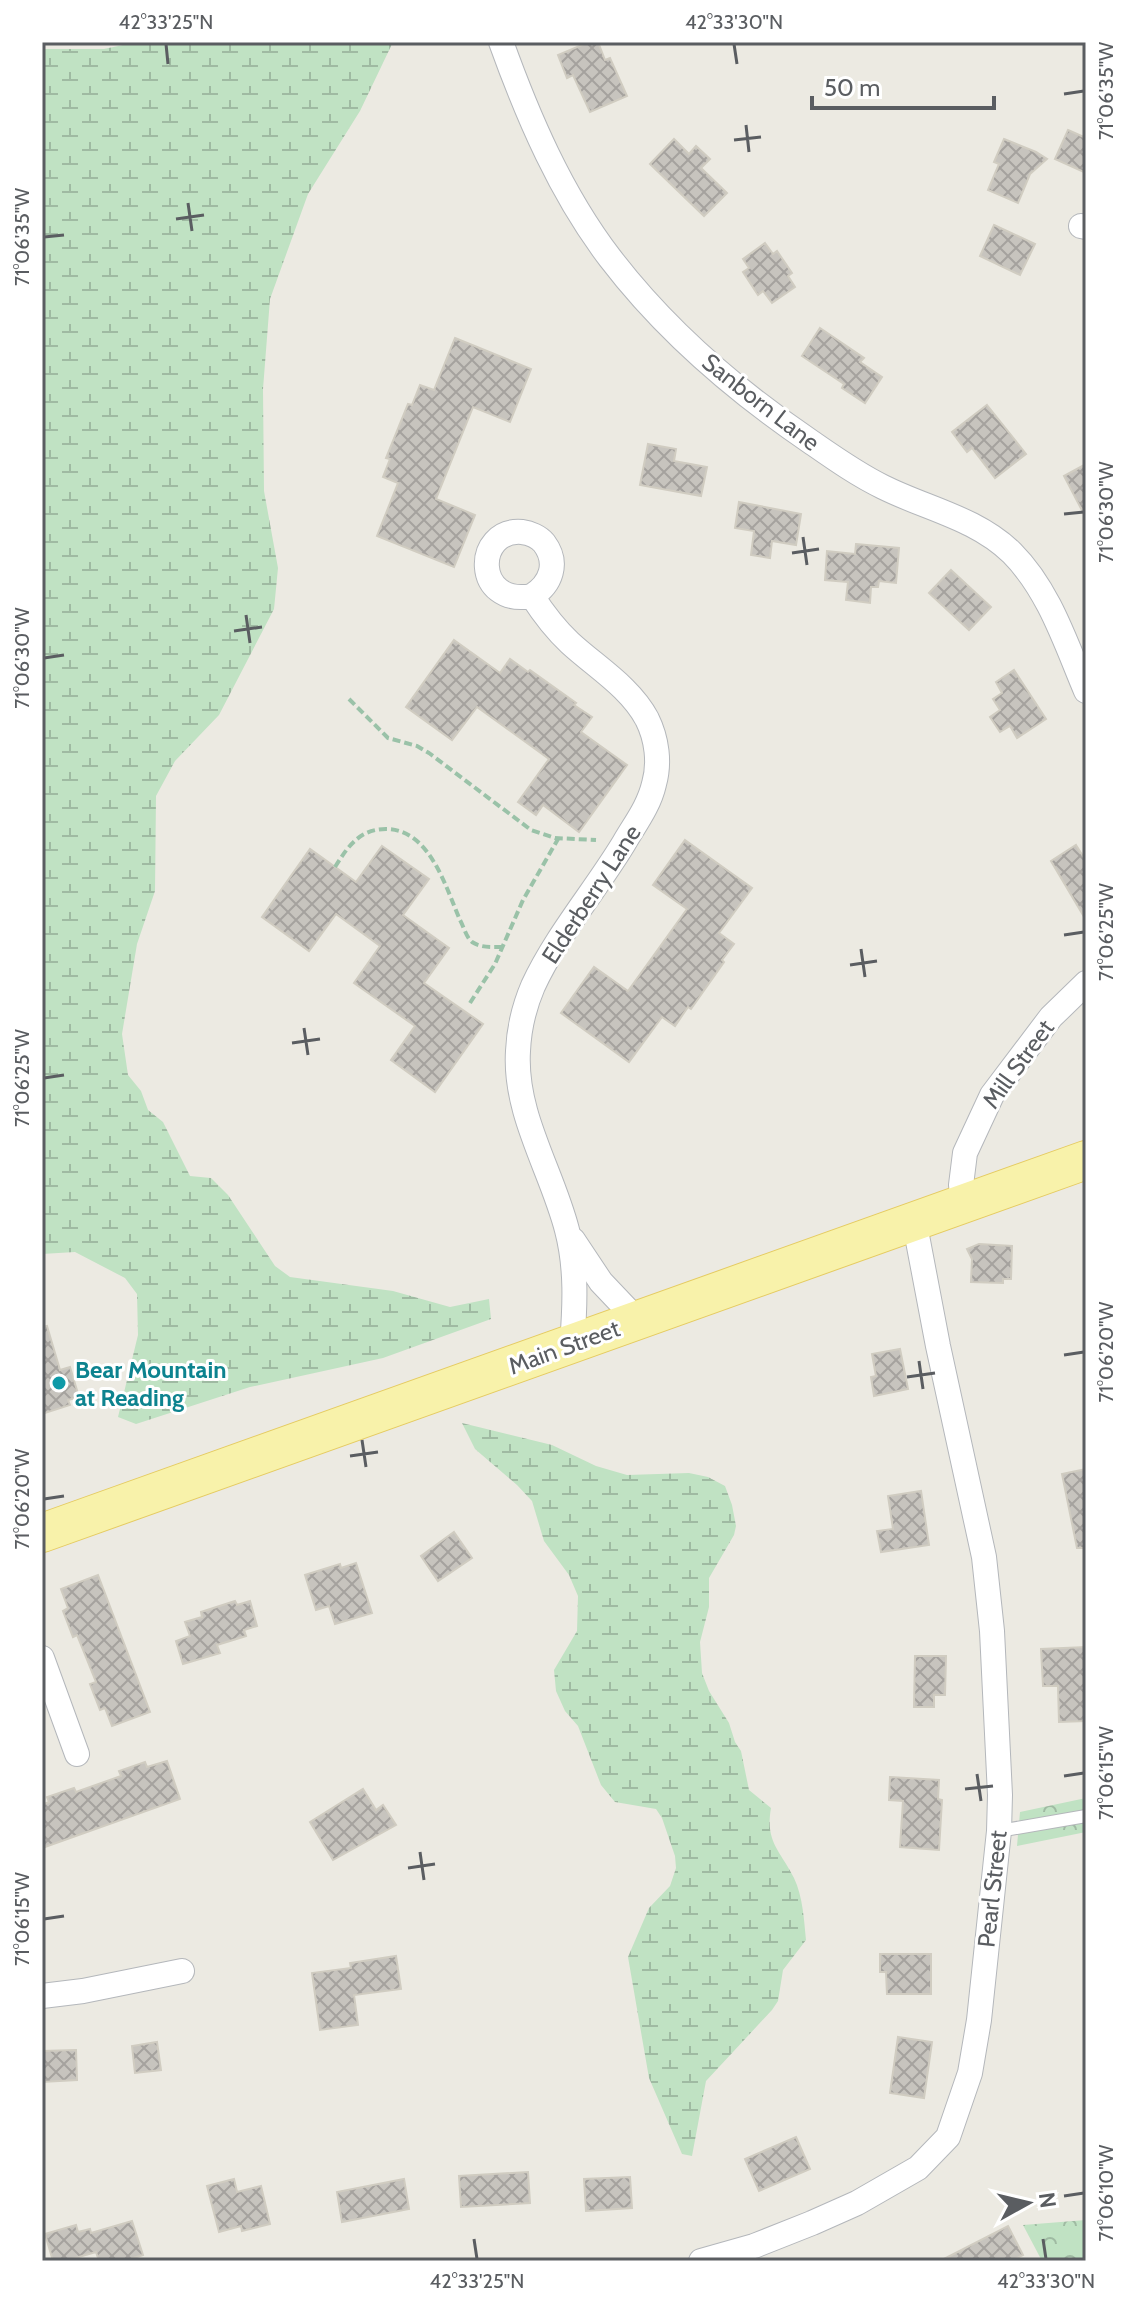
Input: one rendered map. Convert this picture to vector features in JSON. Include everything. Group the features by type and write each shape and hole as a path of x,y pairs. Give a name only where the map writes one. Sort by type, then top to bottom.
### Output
{"main road":[{"name":"Main Street","path":"42,1533 1086,1160"}],"street":[{"name":"Sanborn Lane","path":"501,42 519,91 561,180 608,256 646,302 710,365 808,440 880,486 977,527 1012,553 1040,590 1086,691"},
{"name":"Elderberry Lane","path":"532,596 571,643 630,696 652,731 657,757 655,783 648,802 546,961 526,1006 519,1039 518,1073 524,1106 568,1231 575,1292 572,1345"},
{"name":"Mill Street","path":"963,1203 962,1164 992,1095 1051,1017 1086,983"},
{"name":"Pearl Street","path":"701,2261 754,2246 857,2203 918,2168 943,2144 952,2129 970,2073 979,2020 999,1831 992,1631 984,1557 914,1220"},
{"name":"Elderberry Lane","path":"568,1231 601,1282 638,1321"},
{"path":"42,1658 77,1754"},
{"path":"42,1996 182,1971"}],"lane":[{"path":"999,1831 1086,1816"}],"path":[{"path":"349,699 388,738 417,746 429,753 531,830 558,839 596,840 621,847"},
{"path":"335,867 352,842 366,832 393,829 402,832 422,847 438,869 471,940 484,947 502,947"},
{"path":"470,1003 558,839"}],"green space":[{"path":"137,42 393,42 360,111 308,194 270,299 263,389 264,491 278,568 274,609 219,715 175,761 156,796 155,891 137,944 122,1034 128,1075 141,1091 148,1110 163,1122 190,1176 211,1178 228,1195 275,1266 290,1277 393,1291 450,1307 489,1299 491,1319 383,1358 250,1387 136,1424 118,1417 138,1335 137,1294 125,1278 75,1252 42,1254 42,49 104,49"},
{"path":"462,1423 552,1445 596,1466 627,1475 689,1473 708,1477 725,1486 732,1505 736,1526 734,1535 709,1578 709,1607 700,1642 702,1673 741,1751 749,1790 771,1808 772,1838 797,1885 806,1940 783,1970 778,2001 772,2010 706,2081 692,2156 682,2154 649,2078 628,1957 649,1908 670,1886 676,1868 675,1856 656,1809 615,1802 601,1785 578,1726 565,1711 556,1691 554,1670 577,1631 578,1596 569,1575 544,1541 532,1501 475,1449"},
{"path":"1086,1798 1086,1832 1017,1846 1020,1812"},
{"path":"1086,2220 1086,2261 1042,2261 1023,2225"}],"building":[{"path":"589,42 598,42 605,60 610,58 627,96 590,112 573,75 567,78 558,55"},
{"path":"1068,130 1086,138 1086,173 1055,159"},
{"path":"674,139 689,154 696,146 710,159 701,168 727,193 704,216 650,164"},
{"path":"1004,139 1047,159 1030,174 1018,203 988,190 999,164 994,162"},
{"path":"994,225 1035,244 1020,275 980,256"},
{"path":"765,243 773,254 777,251 792,273 788,276 795,287 772,303 763,291 758,295 743,272 749,268 743,259"},
{"path":"820,328 864,358 860,362 882,377 865,403 842,388 844,384 802,356"},
{"path":"455,338 531,369 510,422 473,407 436,499 475,515 454,567 377,536 398,483 383,477 390,459 386,458 408,404 412,405 420,385 434,390"},
{"path":"987,405 1026,454 995,478 972,448 967,452 952,432"},
{"path":"648,444 676,449 674,461 707,467 701,496 640,485"},
{"path":"1086,464 1086,518 1064,476"},
{"path":"739,502 801,514 796,545 772,541 770,558 751,555 754,531 735,528"},
{"path":"856,544 899,548 896,583 879,581 878,587 871,587 870,603 846,600 848,582 825,580 827,551 855,554"},
{"path":"951,570 991,607 969,630 929,593"},
{"path":"454,640 500,673 510,659 576,703 574,705 592,717 581,732 627,765 579,832 543,805 536,815 518,802 549,759 477,707 452,740 406,707"},
{"path":"1014,670 1046,719 1017,738 1010,726 1000,732 990,717 1000,710 993,699 1002,693 996,682"},
{"path":"685,840 752,888 719,933 734,944 691,1009 688,1007 675,1026 662,1017 629,1062 561,1013 594,967 628,991 687,909 653,885"},
{"path":"1076,845 1086,861 1086,920 1051,861"},
{"path":"382,846 429,879 403,915 449,948 424,983 483,1024 435,1092 391,1060 415,1026 354,983 380,946 336,914 309,951 262,917 310,849 356,882"},
{"path":"979,1244 1012,1246 1011,1279 1003,1279 1003,1283 971,1282 972,1259 967,1249"},
{"name":"Bear Mountain at Reading","path":"47,1326 60,1370 70,1367 79,1397 68,1400 70,1405 42,1414 42,1327"},
{"path":"900,1349 908,1389 874,1396 871,1377 876,1376 872,1354"},
{"path":"1086,1469 1086,1548 1077,1548 1062,1474"},
{"path":"921,1491 929,1545 881,1552 877,1531 893,1529 888,1496"},
{"path":"454,1532 472,1558 438,1581 421,1556"},
{"path":"356,1563 372,1613 335,1624 329,1606 316,1610 305,1575 340,1564 341,1568"},
{"path":"98,1575 150,1712 112,1726 105,1708 100,1710 90,1684 96,1682 77,1635 73,1637 63,1611 68,1608 61,1589"},
{"path":"235,1601 237,1605 250,1601 257,1626 244,1630 246,1636 217,1645 220,1653 183,1664 176,1641 190,1636 185,1622 202,1617 201,1612"},
{"path":"1086,1647 1086,1721 1059,1722 1058,1686 1043,1686 1041,1649"},
{"path":"915,1656 946,1656 945,1695 934,1695 934,1707 914,1707"},
{"path":"167,1761 180,1799 42,1848 42,1805 49,1802 47,1797 74,1788 76,1792 121,1776 119,1771 145,1762 147,1767"},
{"path":"890,1777 939,1780 938,1799 942,1800 939,1850 900,1847 903,1801 889,1800"},
{"path":"363,1789 376,1810 383,1805 396,1825 333,1860 310,1822"},
{"path":"880,1954 931,1954 931,1994 887,1994 886,1972 880,1972"},
{"path":"396,1956 401,1989 354,1995 358,2025 320,2030 312,1973 351,1968 350,1963"},
{"path":"898,2037 932,2042 924,2098 890,2093"},
{"path":"157,2042 161,2070 135,2073 132,2046"},
{"path":"76,2050 77,2080 42,2082 42,2051"},
{"path":"796,2137 810,2169 759,2191 745,2159"},
{"path":"528,2172 530,2203 461,2207 459,2176"},
{"path":"630,2177 632,2208 586,2211 584,2179"},
{"path":"234,2179 237,2192 261,2186 270,2224 242,2231 241,2226 219,2232 207,2186"},
{"path":"404,2179 409,2209 342,2222 337,2192"},
{"path":"132,2221 143,2255 124,2261 99,2261 96,2252 65,2261 53,2261 45,2234 76,2225 78,2232 90,2229 91,2233"},
{"path":"1008,2226 1023,2255 1011,2261 940,2261"}],"place":[{"name":"Bear Mountain at Reading","path":"59,1383"}]}
